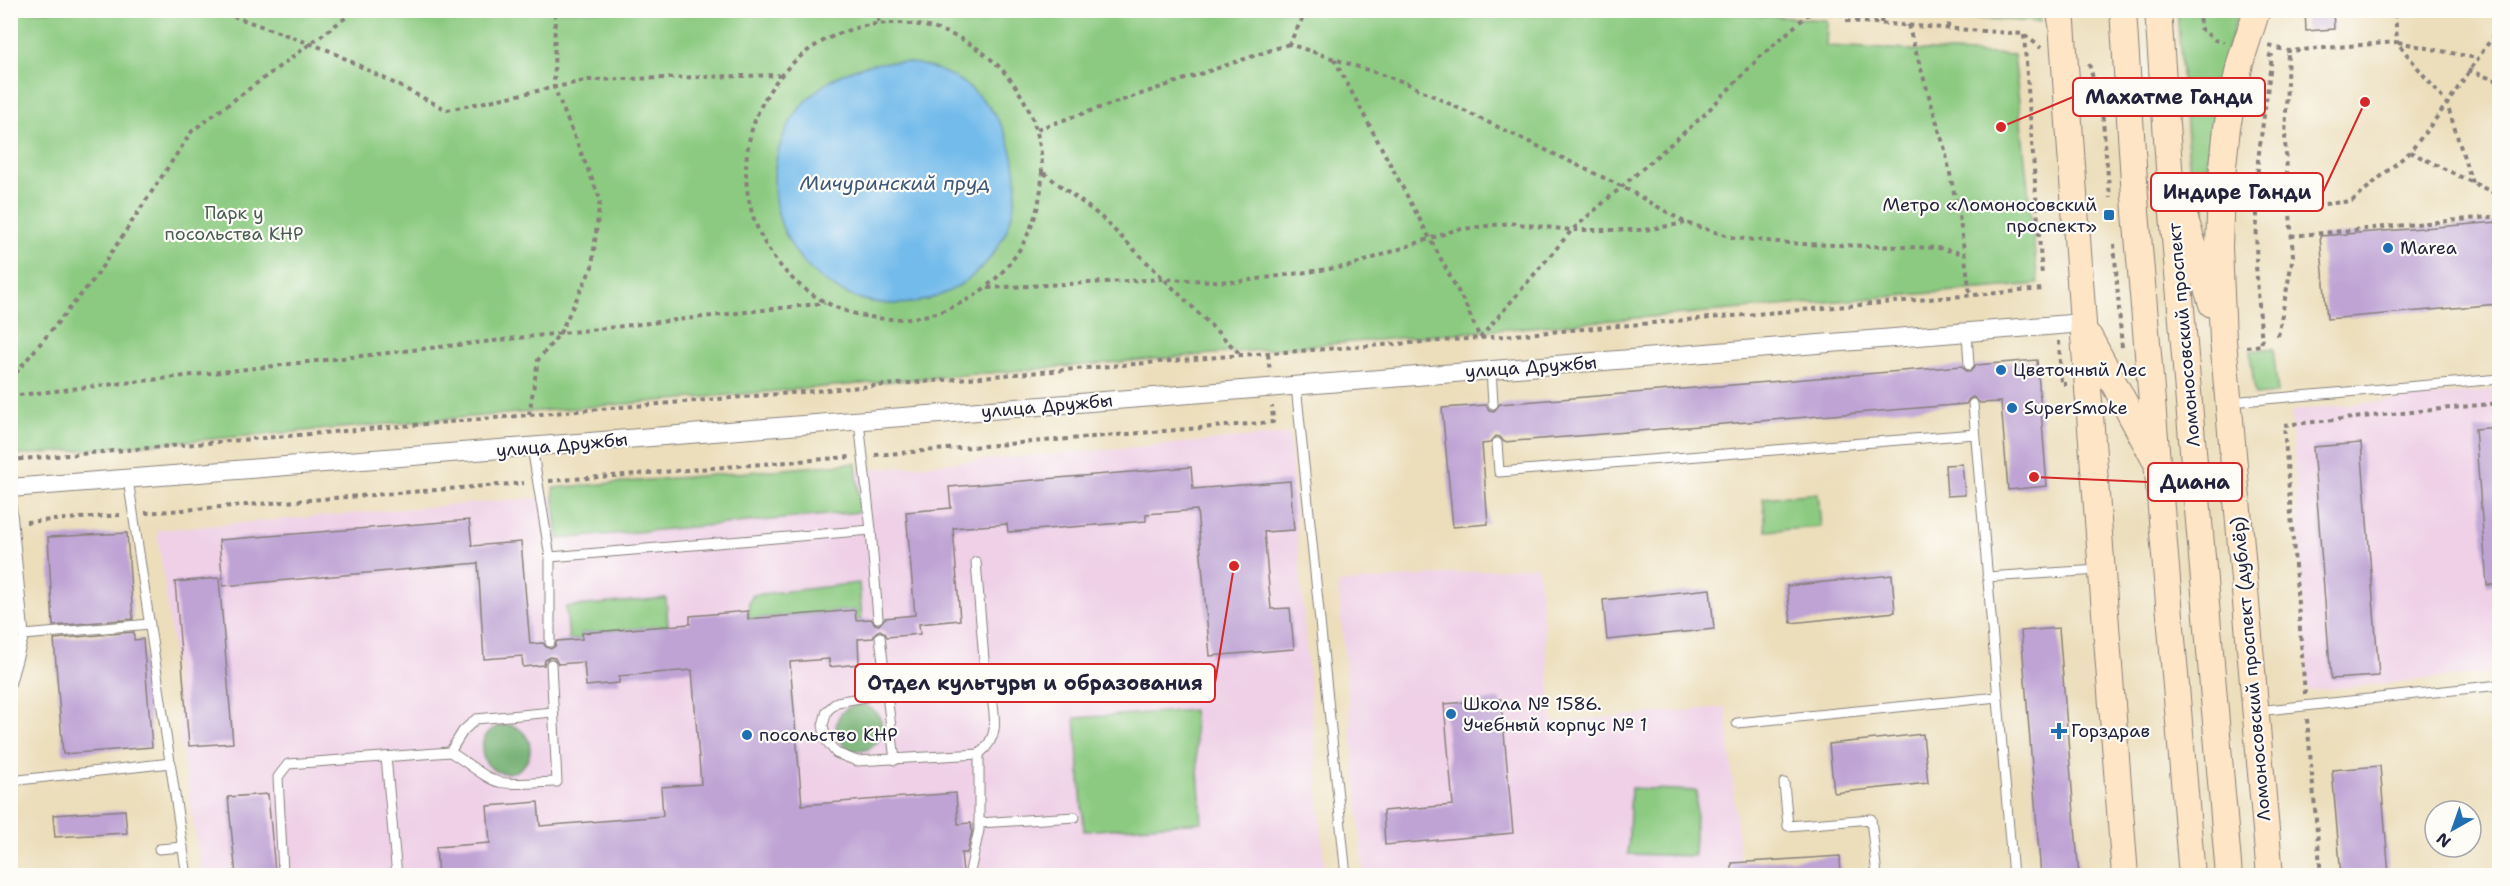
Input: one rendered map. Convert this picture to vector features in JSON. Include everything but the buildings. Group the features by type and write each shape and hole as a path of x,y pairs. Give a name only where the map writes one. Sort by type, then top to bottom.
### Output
{"main road":[{"path":"2059,10 2062,23 2125,876"},
{"name":"Ломоносовский проспект","path":"2123,10 2136,212 2192,876"},
{"name":"Ломоносовский проспект","path":"2158,10 2169,167 2229,876"},
{"name":"Ломоносовский проспект (дублёр)","path":"2257,10 2240,63 2228,127 2221,186 2219,247 2228,402 2270,873"},
{"path":"2169,167 2223,340"},
{"path":"2083,323 2158,466"}],"street":[{"name":"улица Дружбы","path":"10,490 2083,323"}],"lane":[{"path":"1967,333 1969,365"},
{"path":"1491,370 1493,404"},
{"path":"2228,402 2499,379"},
{"path":"1296,386 1346,876"},
{"path":"1972,404 2013,876"},
{"path":"859,421 878,618"},
{"path":"1497,443 1499,472 1975,434"},
{"path":"532,447 550,557 550,642"},
{"path":"128,479 187,876"},
{"path":"10,490 24,635 10,685"},
{"path":"550,557 871,530"},
{"path":"976,562 988,684 995,732 990,746 979,754 895,760 857,761 836,753 826,740 823,725 827,711 837,702 888,693 988,684 1185,669"},
{"path":"1987,577 2101,570"},
{"path":"24,635 150,624"},
{"path":"880,637 895,760"},
{"path":"280,876 283,872 278,777 288,764 450,752 470,763 485,776 499,782 557,782 551,664"},
{"path":"2254,712 2499,685"},
{"path":"1737,723 1998,697"},
{"path":"450,752 464,731 476,719 553,711"},
{"path":"969,876 979,823 979,754"},
{"path":"386,757 397,876"},
{"path":"10,781 171,763"},
{"path":"1784,783 1788,826 1871,819 1877,876"},
{"path":"979,823 1075,817"},
{"path":"159,849 183,847"}],"path":[{"path":"216,10 328,50 447,110 589,80 779,75"},
{"path":"10,380 94,279 192,130 356,10"},
{"path":"529,415 538,360 560,333 592,267 600,199 554,87 555,10"},
{"path":"873,10 879,22"},
{"path":"1289,44 1308,10"},
{"path":"1785,10 1849,13 1848,21 2024,34 2045,51"},
{"path":"1948,28 1949,10"},
{"path":"2395,10 2397,42 2447,104 2472,183"},
{"path":"1480,338 1572,230 1703,116 1759,58 1811,12"},
{"path":"1881,23 1882,13 1888,13"},
{"path":"10,396 825,303 880,320 918,318 951,309 987,288 1011,264 1033,225 1041,199 1043,172 1037,129 1027,103 986,54 924,25 879,22 826,37 779,75 753,122 744,170 754,224 770,254 825,303"},
{"path":"1908,24 1945,150 1965,254 1970,294"},
{"path":"2289,208 2352,201 2410,152 2447,104 2499,26"},
{"path":"2024,34 2042,276"},
{"path":"2265,45 2288,51 2397,42 2476,58"},
{"path":"1037,129 1289,44 1404,82 1623,187 1686,222 1735,238 1801,244 1938,248 1965,254"},
{"path":"2278,336 2293,256 2284,142 2288,51"},
{"path":"2087,57 2102,110 2110,201"},
{"path":"1334,59 1466,306 1480,338"},
{"path":"2468,70 2499,82"},
{"path":"2410,152 2499,196"},
{"path":"1043,172 1100,216 1242,355"},
{"path":"2292,236 2499,216"},
{"path":"2489,217 2490,222"},
{"path":"987,288 1165,279 1236,282 1350,266 1455,230 1510,223 1572,230 1644,230 1686,222"},
{"path":"2113,235 2122,349"},
{"path":"10,460 2043,289"},
{"path":"2497,304 2499,323"},
{"path":"14,523 1273,422 1268,354"},
{"path":"2321,876 2284,425 2499,403"}],"shaded area":[{"path":"2499,389 2499,672 2308,691 2291,411"},
{"path":"1289,434 1325,875 202,875 181,748 172,640 157,530"},
{"name":"Школа № 1586. Учебный корпус № 1","path":"1538,566 1553,722 1726,707 1741,871 1693,876 1364,875 1338,583"}],"green space":[{"name":"Парк у посольства КНР","path":"1673,10 1827,20 1826,46 2014,55 2038,284 11,456 11,11"},
{"path":"1969,11 2037,11 2040,22 1969,18"},
{"path":"2177,11 2239,11 2224,60 2211,130 2202,249 2195,239"},
{"path":"2273,348 2278,393 2255,395 2250,351"},
{"path":"856,463 860,512 558,539 553,488"},
{"path":"1818,493 1821,527 1766,531 1763,498"},
{"path":"859,583 862,619 856,620 855,610 748,619 749,603 753,595"},
{"path":"666,598 668,626 582,633 582,639 569,640 566,607"},
{"path":"859,705 875,712 882,728 875,744 859,751 843,744 836,728 843,712"},
{"path":"1193,710 1202,822 1084,831 1075,718"},
{"path":"501,725 511,725 523,732 530,744 530,754 523,766 511,773 501,773 486,762 482,754 482,744 493,729"},
{"path":"1631,788 1697,791 1694,856 1628,854"}],"water":[{"name":"Мичуринский пруд","path":"895,62 919,65 941,72 962,83 980,98 995,116 1006,137 1013,159 1016,183 1013,207 1006,229 995,250 980,268 962,283 941,294 919,301 895,304 871,301 849,294 828,283 810,268 795,250 784,229 777,207 774,183 777,159 784,137 795,116 810,98 828,83 849,72 871,65"}],"place":[{"name":"Индире Ганди","path":"2365,102"},
{"name":"Махатме Ганди","path":"2001,127"},
{"name":"Метро «Ломоносовский проспект»","path":"2109,215"},
{"name":"Marea","path":"2388,248"},
{"name":"Цветочный Лес","path":"2001,370"},
{"name":"SuperSmoke","path":"2012,408"},
{"name":"Диана","path":"2034,477"},
{"name":"Отдел культуры и образования","path":"1234,566"},
{"name":"Школа № 1586. Учебный корпус № 1","path":"1451,714"},
{"name":"Горздрав","path":"2059,731"},
{"name":"посольство КНР","path":"747,735"}]}
